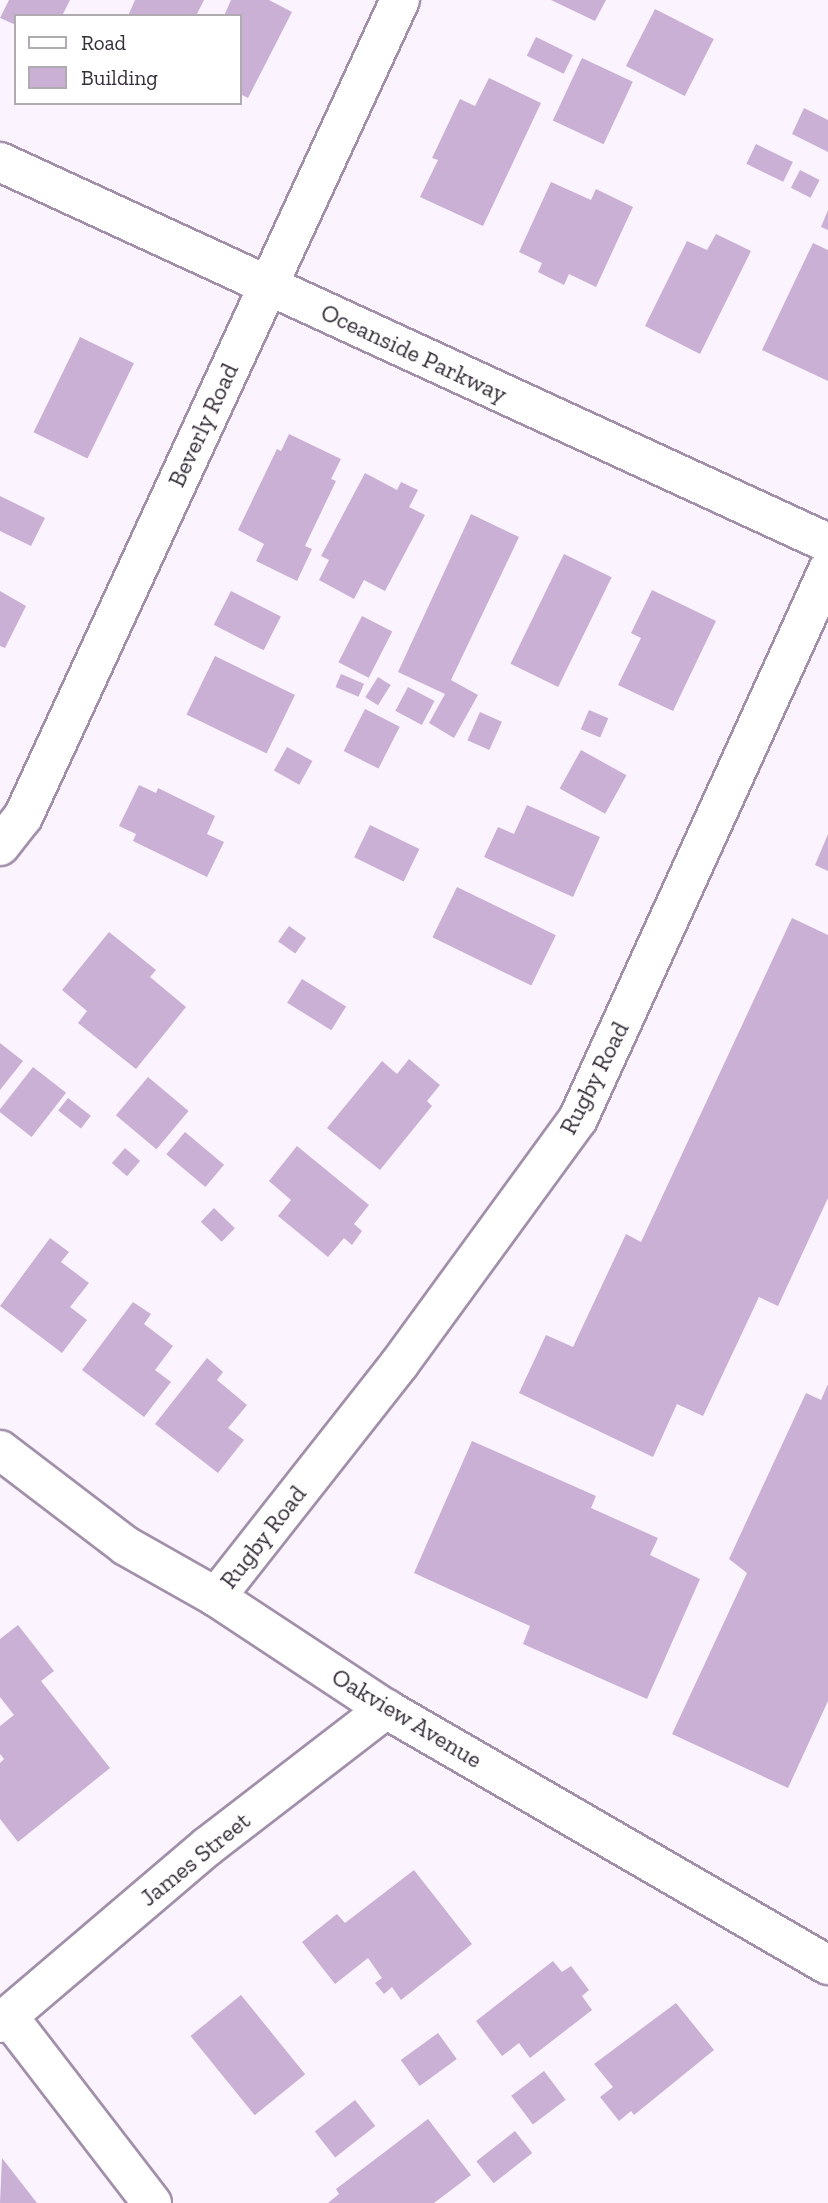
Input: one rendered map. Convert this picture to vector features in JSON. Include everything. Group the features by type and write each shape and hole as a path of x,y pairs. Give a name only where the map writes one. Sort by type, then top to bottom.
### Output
{"street":[{"name":"Beverly Road","path":"0,846 23,817 400,0"},
{"name":"Oceanside Parkway","path":"0,162 828,543"},
{"name":"Rugby Road","path":"216,1597 400,1363 578,1119 828,569"},
{"name":"Oakview Avenue","path":"0,1450 126,1546 216,1597 386,1709 828,1965"},
{"name":"James Street","path":"152,2203 4,2020 208,1846 386,1709"}],"building":[{"path":"9,0 70,0 63,14 14,14 14,24 0,18"},
{"path":"135,0 204,0 197,14 129,14"},
{"path":"231,0 269,0 292,12 248,98 242,95 242,14 225,14"},
{"path":"551,0 606,0 595,21"},
{"path":"655,9 714,39 685,96 626,66"},
{"path":"536,37 573,55 564,74 527,56"},
{"path":"582,58 633,82 604,144 553,121"},
{"path":"489,78 541,103 483,226 420,197 438,160 432,158 460,99 475,106"},
{"path":"804,108 828,120 828,152 792,134"},
{"path":"756,144 793,162 783,182 746,164"},
{"path":"800,170 820,180 811,198 791,188"},
{"path":"551,182 591,200 596,189 633,207 596,287 569,274 564,285 538,272 542,263 519,252"},
{"path":"828,210 828,230 821,227"},
{"path":"716,234 751,251 700,354 645,326 687,241 707,250"},
{"path":"813,243 828,250 828,381 762,350"},
{"path":"80,337 134,363 87,459 34,432"},
{"path":"289,434 341,459 331,479 336,481 305,546 312,549 297,581 256,561 264,544 238,530 277,449 281,451"},
{"path":"365,473 397,490 401,482 418,490 409,507 425,515 385,591 364,580 354,599 319,580 329,560 321,556"},
{"path":"0,496 45,518 31,546 0,531"},
{"path":"471,514 519,537 451,680 478,695 454,738 429,723 445,694 398,672"},
{"path":"564,554 612,577 558,687 511,664"},
{"path":"652,590 716,621 673,711 618,685 641,638 631,633"},
{"path":"0,591 26,606 5,648 0,646"},
{"path":"231,591 281,616 264,650 214,625"},
{"path":"362,616 392,631 369,678 338,662"},
{"path":"215,656 295,695 266,753 187,714"},
{"path":"341,674 364,684 359,697 336,687"},
{"path":"378,677 391,685 378,705 365,697"},
{"path":"408,687 434,701 422,725 395,711"},
{"path":"365,709 400,727 378,769 344,751"},
{"path":"589,710 608,718 600,738 581,729"},
{"path":"480,712 502,722 489,750 467,740"},
{"path":"287,747 312,761 299,785 274,771"},
{"path":"581,750 626,775 605,814 560,788"},
{"path":"139,785 156,793 158,788 215,816 207,834 224,842 207,877 133,841 136,834 119,826"},
{"path":"527,805 600,837 573,897 484,857 498,827 514,834"},
{"path":"370,825 419,849 404,881 354,857"},
{"path":"828,834 828,871 815,865"},
{"path":"457,887 556,935 531,986 432,937"},
{"path":"792,918 828,935 828,1198 778,1306 759,1297 703,1416 677,1404 653,1457 519,1393 546,1335 573,1347 626,1234 641,1242"},
{"path":"289,926 306,938 295,954 278,942"},
{"path":"109,932 156,970 150,977 186,1007 136,1069 78,1023 87,1011 62,990"},
{"path":"302,979 346,1007 331,1030 287,1003"},
{"path":"0,1043 23,1061 0,1090"},
{"path":"409,1059 440,1085 427,1101 432,1106 380,1170 327,1128 382,1061 397,1074"},
{"path":"33,1067 66,1093 32,1137 0,1112 0,1109"},
{"path":"148,1077 189,1111 156,1149 116,1115"},
{"path":"68,1098 91,1116 81,1128 58,1111"},
{"path":"185,1132 224,1165 205,1187 166,1154"},
{"path":"297,1146 369,1205 354,1224 362,1231 352,1245 344,1238 328,1257 278,1216 291,1200 269,1181"},
{"path":"125,1148 140,1161 127,1176 112,1163"},
{"path":"214,1208 235,1228 222,1242 201,1222"},
{"path":"50,1238 69,1252 61,1262 89,1283 70,1307 87,1320 62,1353 0,1306"},
{"path":"133,1302 151,1314 144,1324 173,1346 155,1370 171,1382 144,1417 82,1370"},
{"path":"207,1358 223,1372 217,1380 247,1405 228,1428 244,1440 218,1473 155,1424"},
{"path":"828,1384 828,1701 788,1788 672,1734 747,1573 729,1559 806,1393 821,1400"},
{"path":"472,1441 596,1496 591,1508 658,1538 650,1555 700,1579 647,1699 523,1644 530,1626 414,1573"},
{"path":"18,1625 54,1671 41,1681 110,1768 18,1842 0,1819 0,1763 4,1759 0,1754 0,1726 14,1715 0,1697 0,1639"},
{"path":"414,1870 472,1944 401,2000 392,1987 384,1994 375,1983 382,1978 368,1958 335,1984 302,1942 337,1914 345,1923"},
{"path":"553,1961 562,1972 571,1966 589,1990 582,1996 592,2010 530,2058 519,2043 502,2056 476,2021"},
{"path":"241,1995 305,2074 255,2115 190,2036"},
{"path":"676,2003 714,2050 634,2115 631,2111 619,2121 600,2097 613,2087 594,2064"},
{"path":"438,2033 457,2059 420,2086 401,2060"},
{"path":"544,2071 566,2100 533,2124 511,2096"},
{"path":"355,2100 375,2126 335,2157 315,2131"},
{"path":"428,2119 471,2175 434,2203 328,2203 339,2194 336,2189"},
{"path":"515,2131 532,2153 494,2183 476,2161"},
{"path":"2,2158 37,2203 0,2203"}]}
